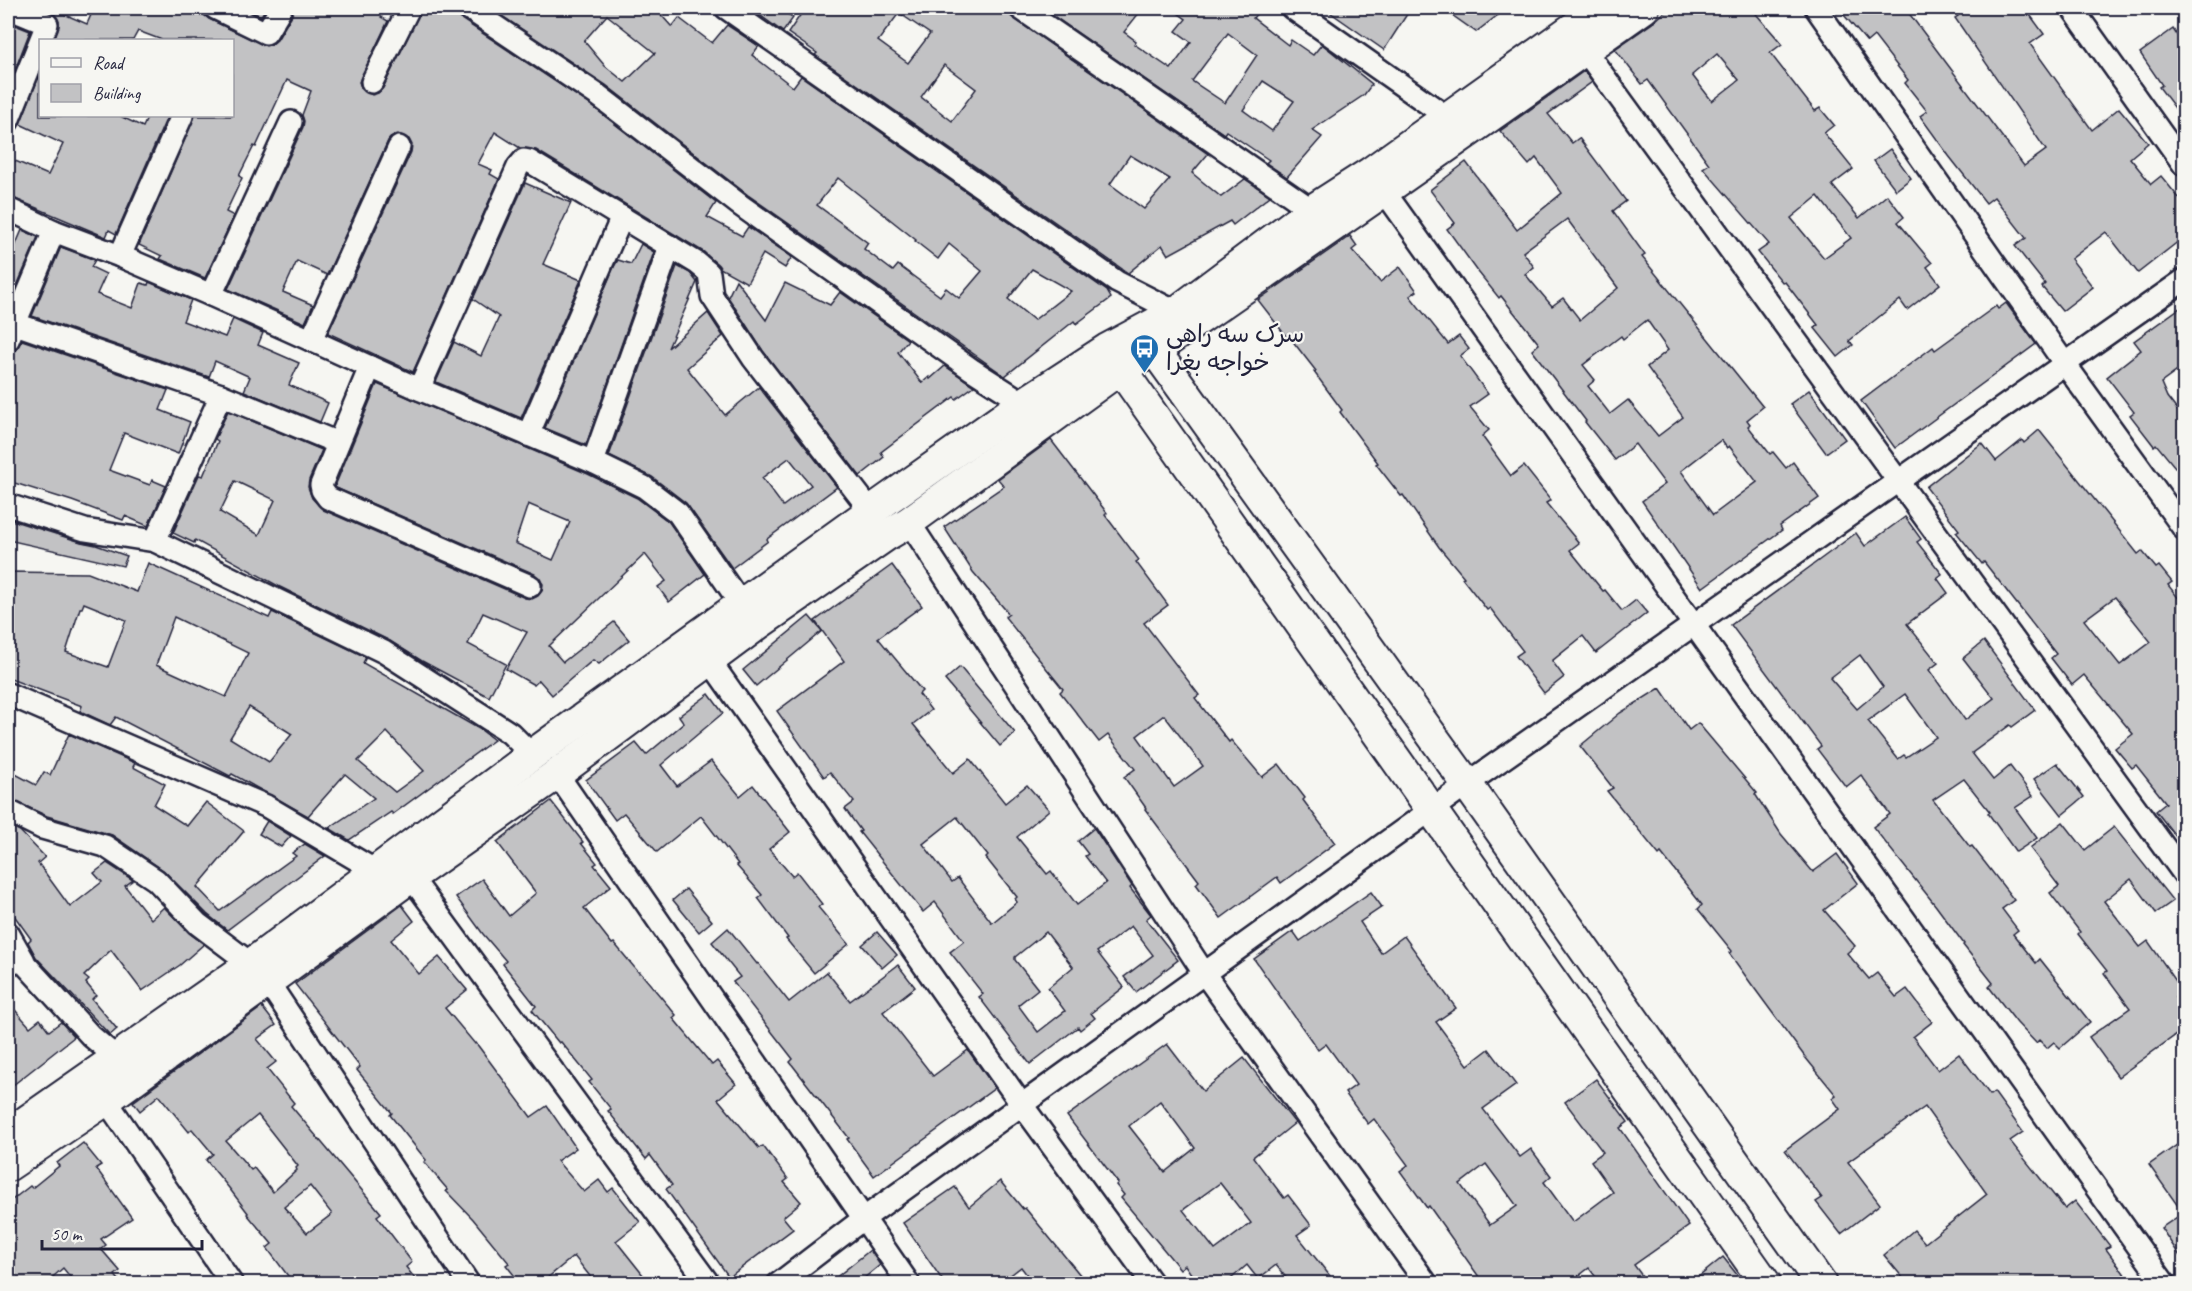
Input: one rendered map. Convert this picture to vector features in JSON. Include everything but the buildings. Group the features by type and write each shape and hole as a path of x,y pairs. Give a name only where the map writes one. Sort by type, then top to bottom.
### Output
{"main road":[{"path":"1148,341 1176,312 1312,210 1371,171 1601,8"},
{"path":"8,1166 106,1100 259,973 376,871 532,755 871,511 1024,403 1148,341 1384,191 1644,8"},
{"path":"1148,341 1467,784 1821,1284"},
{"path":"8,1134 117,1058 259,973 411,877 878,541 909,522 1113,359"},
{"path":"1113,359 1766,1284"}],"street":[{"path":"8,8 47,24 41,39"},
{"path":"215,8 266,33 281,8"},
{"path":"372,82 409,8"},
{"path":"468,8 599,96 740,205 962,363 1024,403"},
{"path":"726,8 1118,282 1176,312"},
{"path":"1020,8 1312,210"},
{"path":"1292,8 1447,117"},
{"path":"1816,8 2065,364 2184,529"},
{"path":"2072,8 2184,165"},
{"path":"8,121 39,44"},
{"path":"1584,49 2184,874"},
{"path":"120,256 182,117"},
{"path":"212,295 291,123"},
{"path":"311,340 399,147"},
{"path":"419,388 518,167 524,160 529,161 670,246 709,273 712,296 753,358 871,511"},
{"path":"1384,191 2165,1284"},
{"path":"8,209 54,231 212,295 370,367 593,462 644,487 678,513 741,604"},
{"path":"528,435 622,217"},
{"path":"54,231 10,332 221,395 338,443"},
{"path":"593,462 670,246"},
{"path":"778,1284 863,1219 1431,809 2184,280"},
{"path":"370,367 321,485 322,490 328,498 530,586"},
{"path":"155,541 221,395"},
{"path":"8,505 85,530 155,541 384,652 510,733 532,755"},
{"path":"909,522 1204,973 1427,1284"},
{"path":"710,661 1022,1105 1153,1284"},
{"path":"8,694 266,806 376,871"},
{"path":"556,774 909,1284"},
{"path":"8,811 42,828 105,846 156,880 198,924 259,973 469,1284"},
{"path":"411,877 708,1284"},
{"path":"8,933 26,964 91,1036 117,1058"},
{"path":"8,952 26,964"},
{"path":"106,1100 232,1284"}],"place":[{"name":"سرک سه راهی خواجه بغرا","path":"1145,374"}]}
